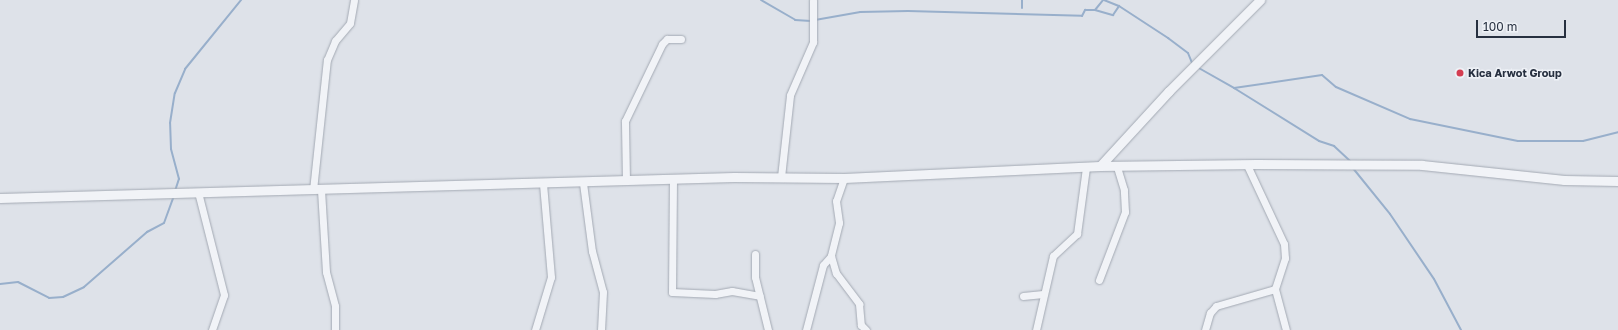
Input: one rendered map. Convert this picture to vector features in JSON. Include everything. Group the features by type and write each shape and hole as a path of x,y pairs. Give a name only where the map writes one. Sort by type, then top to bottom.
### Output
{"street":[{"path":"335,330 335,306 326,272 317,190 327,60 332,44 350,23 354,0"},
{"path":"781,177 790,95 813,42 813,0"},
{"path":"1100,166 1169,91 1260,0"},
{"path":"626,181 625,120 662,44 667,39 681,38"},
{"path":"1246,164 1284,244 1285,258 1275,289 1286,330"},
{"path":"0,198 583,183 673,179 781,177 844,178 1086,168 1100,166 1246,164 1422,165 1564,180 1618,181"},
{"path":"1098,280 1124,212 1124,190 1117,166"},
{"path":"1036,330 1043,294 1054,256 1077,234 1086,168"},
{"path":"806,330 823,265 831,256 839,223 836,201 844,178"},
{"path":"673,179 672,292 715,294 732,291 760,296"},
{"path":"583,183 592,251 603,292 601,330"},
{"path":"535,330 551,277 542,184"},
{"path":"198,192 224,295 212,330"},
{"path":"755,254 753,269 768,330"},
{"path":"831,256 836,273 859,304 861,325 866,330"},
{"path":"1205,330 1210,313 1216,306 1275,289"},
{"path":"1023,296 1043,294"}],"waterway":[{"path":"175,191 179,179 171,149 170,123 175,93 185,69 241,0"},
{"path":"761,0 795,20 811,21"},
{"path":"1022,0 1022,8"},
{"path":"815,20 860,12 908,11 1082,16 1085,10 1095,10 1103,0"},
{"path":"1104,0 1119,6 1168,38 1188,53 1192,63"},
{"path":"1095,10 1113,15 1119,6"},
{"path":"1197,67 1234,88 1322,75 1336,87 1410,119 1518,141 1583,141 1618,132"},
{"path":"1234,88 1319,141 1334,146 1350,161"},
{"path":"1352,167 1390,214 1434,279 1461,330"},
{"path":"0,284 18,282 49,298 63,297 84,287 147,232 164,223 174,195"}],"place":[{"name":"Kica Arwot Group","path":"1460,73"}]}
